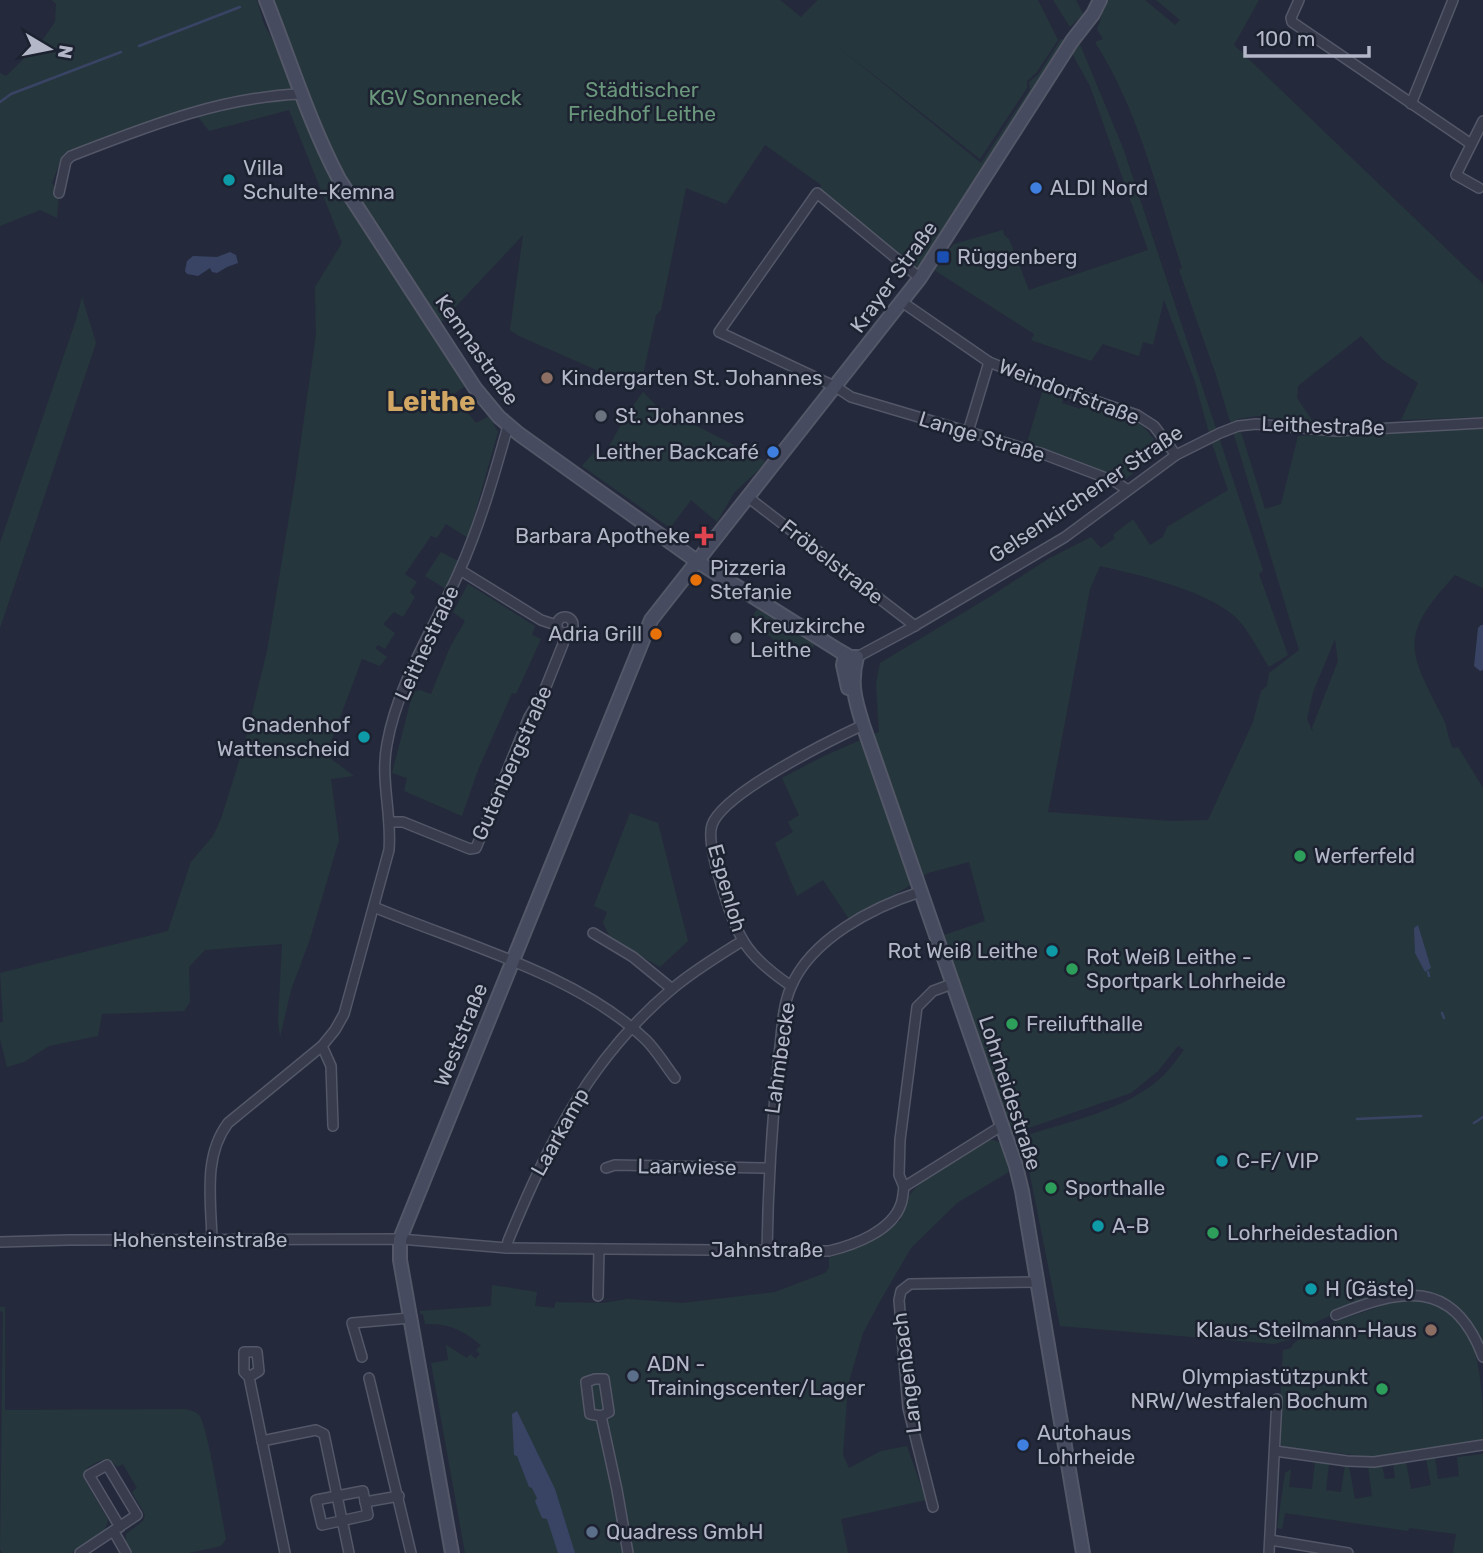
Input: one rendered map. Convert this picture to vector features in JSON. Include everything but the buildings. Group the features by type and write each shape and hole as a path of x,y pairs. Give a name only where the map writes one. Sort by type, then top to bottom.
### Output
{"street":[{"name":"Kemnastraße","path":"266,0 325,153 350,197 475,388 508,426 698,562"},
{"name":"Krayer Straße","path":"698,562 920,278 1100,0"},
{"path":"1299,0 1291,18 1292,22 1471,144"},
{"path":"1411,104 1453,0"},
{"path":"59,193 66,161 71,156 190,113 251,99 301,94"},
{"path":"1479,188 1456,175 1483,121"},
{"name":"Lange Straße","path":"920,278 817,193 719,332 836,387 851,397 1078,467 1114,481 1128,490"},
{"name":"Weindorfstraße","path":"902,302 989,362 1137,415 1154,426 1176,455"},
{"name":"Weindorfstraße","path":"968,432 989,362"},
{"name":"Leithestraße","path":"1208,438 1238,426 1256,424 1336,431 1483,423"},
{"name":"Leithestraße","path":"212,1240 211,1162 219,1135 228,1123 322,1046 344,1014 389,850 390,822 384,765 393,718 411,670 460,570 490,494 508,426"},
{"name":"Gelsenkirchener Straße","path":"851,656 915,626 1065,537 1176,455 1208,438"},
{"name":"Fröbelstraße","path":"748,498 915,626"},
{"path":"698,562 851,656"},
{"name":"Weststraße","path":"452,1553 399,1255 400,1240 651,620 698,562"},
{"path":"460,570 541,620 556,625 563,633 572,628 568,617 560,618 556,625"},
{"name":"Gutenbergstraße","path":"390,822 403,822 470,849 476,848 529,717 543,694 563,644 563,633"},
{"name":"Lohrheidestraße","path":"851,656 855,699 863,725 1003,1125 1022,1191 1080,1552"},
{"name":"Espenloh","path":"791,986 754,958 742,941 720,881 711,835 713,822 720,812 754,786 808,752 863,725"},
{"name":"Lahmbecke","path":"767,1251 768,1168 785,1009 791,986 810,959 854,921 893,901 920,892"},
{"path":"374,908 583,993 632,1028 654,1049 675,1078"},
{"path":"593,933 633,957 672,989"},
{"name":"Laarkamp","path":"508,1248 508,1241 524,1199 558,1128 601,1063 672,989 742,941"},
{"path":"953,984 933,991 917,1007 900,1140 899,1175 904,1187 989,1131 1003,1125"},
{"path":"322,1046 331,1066 333,1126"},
{"name":"Laarwiese","path":"606,1168 768,1168"},
{"name":"Jahnstraße","path":"400,1240 508,1248 829,1251 874,1234 901,1205 904,1187"},
{"name":"Hohensteinstraße","path":"0,1242 400,1240"},
{"path":"598,1296 599,1248"},
{"name":"Langenbach","path":"933,1507 908,1408 898,1300 901,1290 910,1284 1037,1282"},
{"path":"1336,1315 1375,1300 1400,1295 1426,1296 1455,1312 1463,1320 1483,1357"},
{"path":"362,1357 352,1324 410,1318"},
{"path":"249,1377 285,1553"},
{"path":"369,1378 411,1553"},
{"path":"1269,1553 1277,1399"},
{"path":"601,1416 628,1553"},
{"path":"262,1441 316,1430 322,1432 349,1553"},
{"path":"1275,1451 1374,1462 1483,1445"},
{"path":"80,1553 117,1529 137,1516 107,1465 89,1475 117,1529 126,1553"},
{"path":"363,1491 368,1515 322,1525 316,1500 337,1496 363,1491"},
{"path":"366,1503 399,1496"},
{"path":"1270,1539 1348,1553"}],"green space":[{"path":"52,0 257,0 264,24 297,86 267,0 780,0 801,17 818,0 1038,0 1058,40 1036,73 1027,81 1027,88 980,159 837,46 981,163 1030,89 1029,82 1038,75 1061,39 1064,40 917,269 820,189 821,185 765,145 726,204 686,188 661,310 656,315 640,389 510,330 523,235 433,331 468,384 453,395 476,423 489,416 498,432 468,538 446,524 437,538 431,536 405,574 417,582 410,592 415,597 403,617 394,612 383,624 395,633 385,649 378,645 375,648 387,657 380,666 362,659 326,755 354,776 331,779 339,840 309,942 291,990 280,1037 278,1021 282,944 205,950 189,967 190,1002 184,1011 102,1014 98,1036 49,1046 24,1062 7,1067 0,1039 0,1023 3,1021 0,973 168,931 191,862 213,836 221,819 245,742 267,651 316,335 315,287 342,243 289,110 209,131 191,108 62,157 52,183 59,193 57,218 40,210 0,226 0,73 6,76 41,42 55,22 56,4"},
{"path":"1053,0 1076,0 1083,14 1070,27"},
{"path":"1106,0 1145,0 1175,25 1180,20 1156,0 1259,0 1234,45 1483,284 1483,417 1401,420 1418,383 1383,360 1361,336 1298,386 1297,398 1314,423 1258,416 1237,419 1265,509 1281,504 1298,436 1483,427 1483,588 1455,575 1424,613 1414,643 1416,659 1445,722 1451,744 1453,748 1458,747 1483,788 1483,1350 1472,1329 1426,1295 1355,1304 1308,1326 1288,1340 1274,1344 1060,1326 1028,1165 1018,1138 1095,1114 1131,1098 1163,1076 1184,1050 1178,1046 1158,1071 1131,1093 1011,1134 941,936 985,921 969,862 928,873 849,919 823,880 797,896 775,843 793,832 788,822 799,815 782,778 879,732 876,684 880,663 1048,559 1091,537 1101,548 1133,519 1150,545 1163,537 1167,527 1228,490 1195,382 1164,300 1153,345 1143,342 1139,356 1103,344 1091,361 1031,340 1034,334 934,270 954,244 1003,230 1029,290 1148,250 1090,86 1071,52 1079,42 1123,148 1263,570 1259,574 1288,655 1269,667 1243,625 1219,605 1169,584 1100,566 1090,589 1048,812 1171,821 1208,820 1253,722 1261,691 1267,686 1269,673 1299,650 1216,375 1179,270 1182,268 1146,152 1124,96 1095,42 1103,39 1097,29","holes":["1335,639 1338,661 1312,728 1313,733 1307,719 1313,692"]},
{"path":"82,297 96,343 0,628 0,543"},
{"path":"1043,389 1064,398 1062,403 1080,409 1086,402 1130,418 1146,430 1161,451 1126,479 1026,446"},
{"path":"643,392 656,405 767,462 734,493 717,522 691,500 670,528 582,466 594,452 604,456 626,415"},
{"path":"441,552 460,562 447,590 425,576"},
{"path":"468,584 535,626 532,635 541,639 516,694 512,693 478,770 462,816 404,791 407,778 392,773 413,692 420,690 431,694 450,647 465,621 453,612"},
{"path":"757,609 815,645 807,654 790,644 775,642 751,625 751,619"},
{"path":"630,813 658,823 688,941 660,967 611,939 603,923 607,912 594,906"},
{"path":"987,1140 1002,1144 1009,1172 957,1203 911,1248 863,1333 848,1385 843,1455 849,1468 881,1451 907,1446 926,1500 841,1519 848,1553 465,1553 431,1363 448,1360 446,1345 467,1358 471,1354 475,1359 480,1354 476,1350 481,1345 455,1328 425,1324 420,1311 491,1306 492,1285 537,1292 535,1306 554,1308 556,1302 603,1303 628,1299 682,1303 775,1292 825,1273 829,1268 829,1258 861,1246 901,1220 904,1206 921,1182"},
{"name":"Olympiastützpunkt NRW/Westfalen Bochum","path":"1425,1299 1455,1315 1471,1342 1480,1374 1483,1441 1374,1457 1283,1447 1278,1440 1283,1350 1291,1348 1318,1328 1382,1306 1376,1302"},
{"path":"0,1307 5,1307 5,1410 184,1409 199,1415 210,1454 226,1539 221,1546 189,1553 132,1553 126,1542 126,1534 143,1521 145,1515 132,1492 137,1488 123,1464 117,1467 106,1460 87,1468 83,1477 108,1520 104,1532 71,1553 2,1553 3,1312"},
{"path":"1483,1454 1483,1553 1453,1553 1456,1534 1409,1528 1408,1531 1285,1513 1282,1529 1277,1528 1285,1473 1291,1469 1289,1487 1312,1489 1315,1462 1329,1464 1326,1490 1341,1492 1345,1465 1349,1466 1355,1499 1372,1496 1368,1466 1382,1465 1385,1479 1395,1478 1393,1464 1406,1462 1411,1489 1431,1485 1426,1459 1435,1457 1438,1479 1459,1476 1457,1457"}],"water":[{"path":"230,252 236,255 238,263 217,273 210,268 198,276 185,271 187,261 193,256 217,257"},
{"path":"1481,625 1483,670 1480,671 1474,666 1478,628"},
{"path":"1418,925 1431,968 1425,972 1415,953 1414,928"},
{"path":"517,1411 555,1489 575,1553 558,1553 547,1519 542,1518 535,1501 537,1498 529,1487 517,1456 514,1455 512,1414"}],"waterway":[{"path":"139,46 240,7"},
{"path":"0,102 11,94 121,52"},
{"path":"1428,972 1429,976"},
{"path":"1442,1013 1444,1018"},
{"path":"1357,1119 1421,1116"},
{"path":"1474,1123 1483,1117"}],"place":[{"name":"Villa Schulte-Kemna","path":"229,180"},
{"name":"ALDI Nord","path":"1036,188"},
{"name":"Rüggenberg","path":"943,257"},
{"name":"Kindergarten St. Johannes","path":"547,378"},
{"name":"St. Johannes","path":"601,416"},
{"name":"Leither Backcafé","path":"773,452"},
{"name":"Barbara Apotheke","path":"704,536"},
{"name":"Pizzeria Stefanie","path":"696,580"},
{"name":"Adria Grill","path":"656,634"},
{"name":"Kreuzkirche Leithe","path":"736,638"},
{"name":"Gnadenhof Wattenscheid","path":"364,737"},
{"name":"Werferfeld","path":"1300,856"},
{"name":"Rot Weiß Leithe","path":"1052,951"},
{"name":"Rot Weiß Leithe - Sportpark Lohrheide","path":"1072,969"},
{"name":"Freilufthalle","path":"1012,1024"},
{"name":"C-F/ VIP","path":"1222,1161"},
{"name":"Sporthalle","path":"1051,1188"},
{"name":"A-B","path":"1098,1226"},
{"name":"Lohrheidestadion","path":"1213,1233"},
{"name":"H (Gäste)","path":"1311,1289"},
{"name":"Klaus-Steilmann-Haus","path":"1431,1330"},
{"name":"ADN - Trainingscenter/Lager","path":"633,1376"},
{"name":"Olympiastützpunkt NRW/Westfalen Bochum","path":"1382,1389"},
{"name":"Autohaus Lohrheide","path":"1023,1445"},
{"name":"Quadress GmbH","path":"592,1532"}],"district":[{"name":"Leithe","path":"431,401"}],"park label":[{"name":"KGV Sonneneck","path":"445,98"},
{"name":"Städtischer Friedhof Leithe","path":"642,102"}]}
